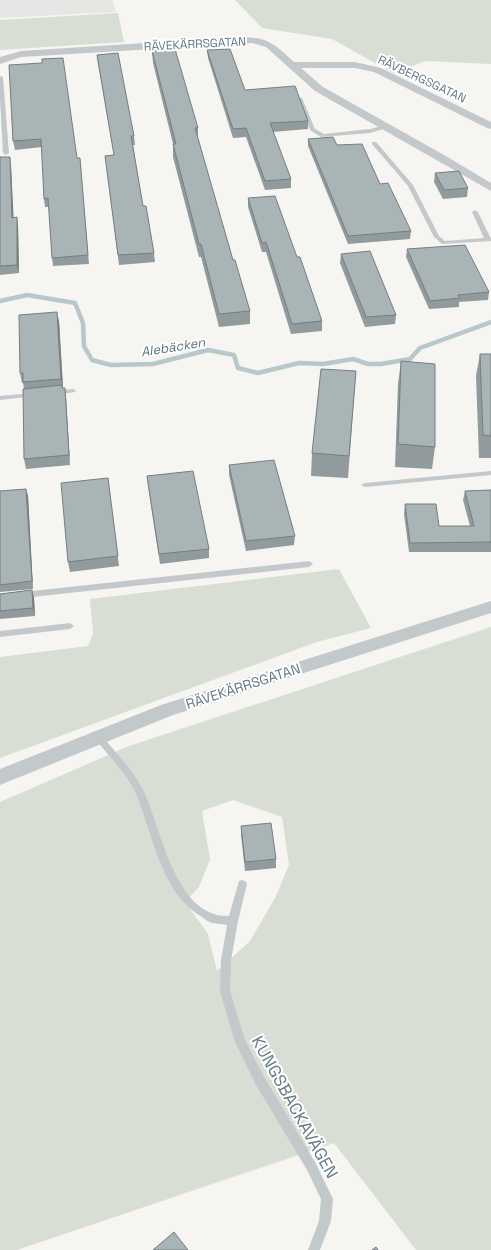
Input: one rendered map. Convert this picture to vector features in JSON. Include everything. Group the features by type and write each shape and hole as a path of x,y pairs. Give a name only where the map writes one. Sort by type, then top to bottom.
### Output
{"street":[{"name":"RÄVEKÄRRSGATAN","path":"0,61 8,57 21,54 253,40 269,45 319,89 440,157 491,188"},
{"name":"RÄVBERGSGATAN","path":"292,66 354,65 378,70 491,126"},
{"name":"RÄVEKÄRRSGATAN","path":"0,777 167,710 491,608"}],"lane":[{"path":"1,77 2,114 6,153"},
{"path":"300,98 313,130 324,136 370,131 387,127"},
{"path":"374,143 410,185 438,237 444,243 490,239 474,212"},
{"path":"0,398 73,391"},
{"path":"365,485 491,473"},
{"path":"14,596 309,564"},
{"path":"0,634 70,626"},
{"path":"99,738 140,793 170,875 189,903 203,913 221,921 233,921"},
{"name":"KUNGSBACKAVÄGEN","path":"242,884 226,960 225,991 240,1042 259,1079 311,1166 327,1199 325,1222 314,1250"}],"shaded area":[{"path":"0,0 113,0 116,12 0,18"},
{"path":"235,0 491,0 491,64 425,61 393,73 332,39 262,28"},
{"path":"118,13 124,42 0,50 0,20"},
{"path":"339,569 371,628 317,642 0,758 0,657 88,646 93,634 90,599"},
{"path":"491,627 491,1250 416,1250 334,1143 17,1250 0,1250 0,802 129,746","holes":["233,800 282,817 289,865 275,898 250,941 217,971 208,934 185,902 199,887 210,859 202,811"]}],"building":[{"path":"175,49 198,128 195,128 233,260 235,260 250,311 219,314 173,144 176,144 152,51"},
{"path":"230,49 245,90 295,86 308,121 270,123 291,179 265,181 246,128 233,129 207,50"},
{"path":"118,53 134,136 131,136 143,206 146,206 154,253 118,255 105,156 114,155 97,55"},
{"path":"63,58 77,158 80,158 88,255 52,258 48,198 44,199 41,139 13,141 9,65 42,63 42,59"},
{"path":"333,137 337,145 362,144 380,184 388,183 411,231 348,236 308,139"},
{"path":"0,157 10,157 12,218 17,217 17,265 0,266"},
{"path":"459,171 468,188 444,190 435,173"},
{"path":"275,196 297,257 300,257 322,321 292,324 266,242 262,243 248,198"},
{"path":"465,245 489,292 458,295 460,298 430,301 407,249"},
{"path":"370,251 396,315 366,317 341,254"},
{"path":"57,312 61,379 23,382 23,373 20,373 19,315"},
{"path":"480,354 491,354 491,436 483,435"},
{"path":"401,361 435,364 435,447 398,444"},
{"path":"321,369 356,371 349,456 312,453"},
{"path":"62,385 62,388 65,388 69,455 24,459 23,389"},
{"path":"274,460 295,536 246,541 229,465"},
{"path":"193,471 209,549 159,554 147,476"},
{"path":"108,478 118,556 68,562 61,483"},
{"path":"26,489 32,581 0,585 0,491"},
{"path":"491,490 491,542 410,543 405,504 436,504 439,526 474,526 465,491"},
{"path":"32,590 33,608 0,611 0,594"},
{"path":"271,823 276,859 245,862 241,826"},
{"path":"174,1232 188,1250 153,1250"}],"waterway":[{"name":"Alebäcken","path":"0,301 27,295 75,303 83,323 84,346 92,360 111,365 153,364 208,350 234,355 238,368 258,373 299,363 323,364 353,359 368,364 381,364 410,359 420,348 491,322"}]}
